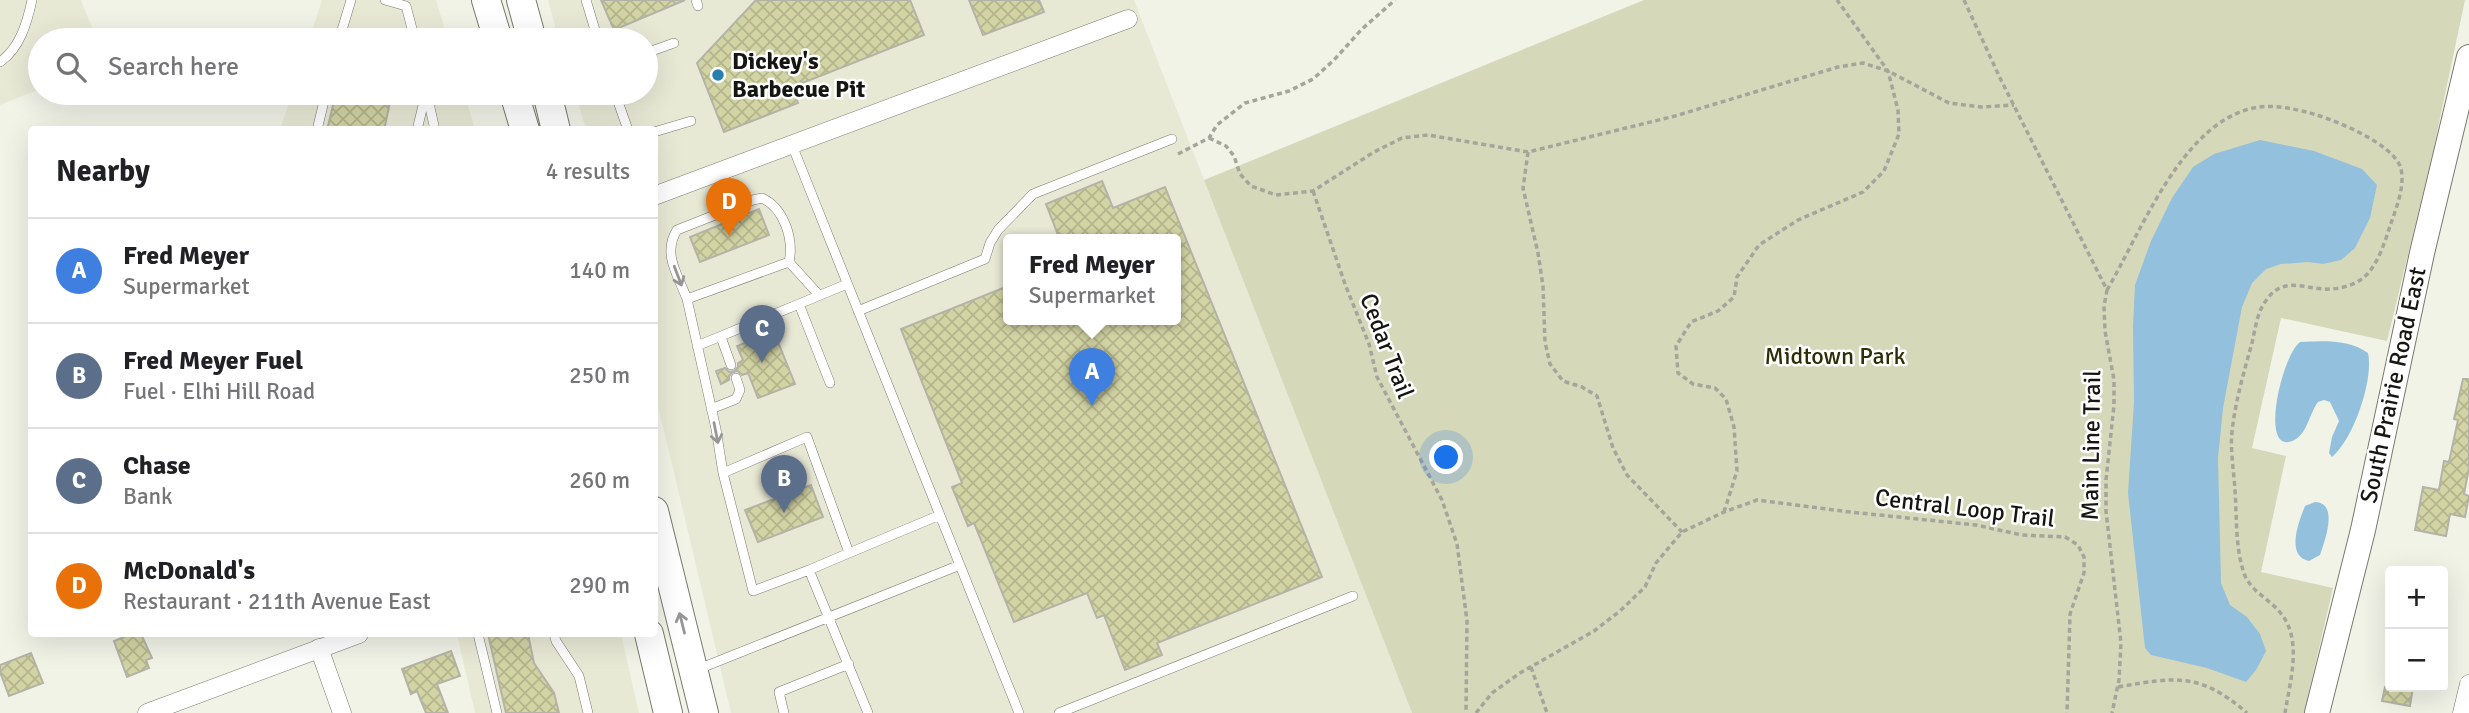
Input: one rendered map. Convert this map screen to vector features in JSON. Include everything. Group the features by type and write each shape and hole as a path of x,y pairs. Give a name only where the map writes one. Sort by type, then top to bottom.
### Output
{"main road":[{"path":"486,0 494,28"},
{"path":"521,0 529,28"},
{"name":"South Prairie Road East","path":"2317,713 2363,530 2422,253 2469,57"},
{"path":"518,105 524,126"},
{"path":"550,105 555,126"},
{"path":"658,527 704,713"},
{"path":"650,637 667,713"}],"street":[{"path":"658,195 1128,19"},
{"path":"147,713 350,637"},
{"path":"319,648 342,713"},
{"path":"2462,713 2469,684"}],"lane":[{"path":"0,62 7,58 27,27 32,0"},
{"path":"343,28 351,0"},
{"path":"385,0 406,6 412,28"},
{"path":"586,0 594,28"},
{"path":"658,48 674,43"},
{"path":"318,126 323,105"},
{"path":"418,126 423,105"},
{"path":"429,105 434,126"},
{"path":"619,105 627,126"},
{"path":"658,131 691,121"},
{"path":"858,311 985,260 989,243 998,230 1033,194 1172,139"},
{"path":"792,145 1019,713"},
{"path":"789,261 792,246 778,208 762,198 677,230 669,253 687,299 723,473 753,592 940,515"},
{"path":"789,261 819,295"},
{"path":"687,299 789,261"},
{"path":"697,346 847,284"},
{"path":"799,304 830,383"},
{"path":"721,337 732,365"},
{"path":"711,409 736,399 740,390 736,378"},
{"path":"723,473 807,438 849,553"},
{"path":"694,671 960,565"},
{"path":"809,570 868,713"},
{"path":"1059,713 1353,596"},
{"path":"479,637 497,713"},
{"path":"555,637 579,676 588,713"},
{"path":"784,713 779,692 849,664"}],"path":[{"path":"1178,155 1209,138 1217,125 1245,103 1289,91 1314,79 1362,29 1395,0"},
{"path":"1724,512 1737,471 1734,427 1726,399 1715,388 1693,384 1678,373 1676,346 1690,322 1718,311 1734,297 1737,277 1759,245 1798,220 1863,192 1884,171 1899,134 1898,110 1888,71 1837,0"},
{"name":"Main Line Trail","path":"1964,0 2107,290 2104,306 2114,380 2114,405 2110,428 2106,511 2121,643 2118,687 2112,713"},
{"path":"1209,138 1226,146 1234,156 1240,174 1251,187 1276,195 1313,191 1374,152 1402,138 1428,135 1528,152 1675,116 1838,67 1863,63 1888,71 1949,103 1981,107 2014,105"},
{"path":"2107,290 2131,244 2189,150 2216,125 2232,116 2266,106 2313,113 2342,124 2389,151 2398,160 2402,172 2399,198 2388,233 2372,269 2362,279 2335,289 2320,289 2301,284 2281,288 2265,302 2258,318 2235,414 2232,453 2243,566 2251,586 2280,612 2291,635 2294,653 2285,713"},
{"path":"1528,152 1522,188 1538,253 1543,286 1545,342 1550,364 1563,381 1582,387 1597,396 1613,448 1627,475 1682,532"},
{"name":"Cedar Trail","path":"1313,191 1369,344 1377,377 1442,500 1457,544 1467,621 1466,713"},
{"name":"Central Loop Trail","path":"1476,713 1492,693 1594,631 1620,611 1645,587 1656,564 1682,532 1757,500 1976,525 2022,535 2065,537 2078,545 2084,557 2084,573 2070,614 2067,713"},
{"path":"1531,667 1548,713"},
{"path":"2118,687 2153,680 2195,682 2221,694 2247,713"}],"shaded area":[{"path":"0,0 81,0 92,28 28,28 28,94 0,105"},
{"path":"322,0 436,0 444,28 313,28"},
{"path":"548,0 1134,0 1412,713 731,713 658,406 658,126 585,126 579,105 658,105 658,28 556,28"},
{"path":"288,105 468,105 474,126 281,126"},
{"path":"458,637 622,637 639,713 475,713"}],"green space":[{"name":"Midtown Park","path":"1644,0 2465,0 2432,156 2387,341 2281,318 2252,448 2286,456 2261,572 2333,588 2304,713 1412,713 1204,180"}],"water":[{"path":"2260,140 2314,151 2362,169 2377,185 2370,218 2355,248 2341,260 2323,264 2281,264 2266,269 2252,283 2242,307 2223,408 2218,458 2221,583 2230,605 2247,617 2260,634 2266,651 2246,682 2207,668 2151,655 2145,648 2128,493 2134,402 2135,285 2151,241 2172,198 2193,167 2214,154"},
{"path":"2300,342 2344,343 2368,353 2368,378 2360,409 2340,449 2332,457 2329,453 2332,437 2339,421 2330,402 2318,402 2296,439 2284,442 2278,436 2275,423 2280,386 2286,367"},
{"path":"2315,502 2327,509 2328,523 2320,555 2309,561 2297,552 2296,537 2305,506"}],"building":[{"path":"601,0 685,0 619,28 613,28"},
{"path":"756,0 910,0 924,35 792,87 798,103 724,132 697,63"},
{"path":"969,0 1039,0 1044,12 983,35"},
{"path":"333,105 389,105 385,126 328,126"},
{"path":"1102,181 1113,208 1165,187 1322,577 1157,643 1162,655 1125,670 1104,615 1097,618 1087,593 1014,622 974,523 968,526 952,487 962,483 901,329 1003,288 1003,325 1181,325 1181,234 1058,234 1046,204"},
{"path":"759,209 769,235 700,262 690,237"},
{"path":"774,332 795,384 758,398 748,373 742,375 738,371 733,372 729,380 721,384 716,371 725,368 729,372 734,371 743,360 737,346"},
{"path":"2463,379 2469,379 2469,468 2464,494 2469,496 2465,517 2450,514 2446,536 2415,530 2423,487 2439,490 2444,461 2449,462 2458,420 2454,419"},
{"path":"811,485 823,517 758,542 745,510"},
{"path":"124,637 142,637 152,658 146,660 149,668 127,677 114,641"},
{"path":"489,637 529,637 534,663 554,693 559,713 506,713"},
{"path":"451,651 460,676 437,684 448,713 426,713 417,691 411,694 402,669"},
{"path":"31,653 43,683 9,696 0,665"},
{"path":"2385,687 2385,692 2412,692 2410,706 2382,701"}],"place":[{"name":"Dickey's Barbecue Pit","path":"718,75"},
{"name":"McDonald's","path":"729,236"},
{"name":"Chase","path":"762,363"},
{"name":"Fred Meyer","path":"1092,406"},
{"name":"Fred Meyer Fuel","path":"784,513"}]}
